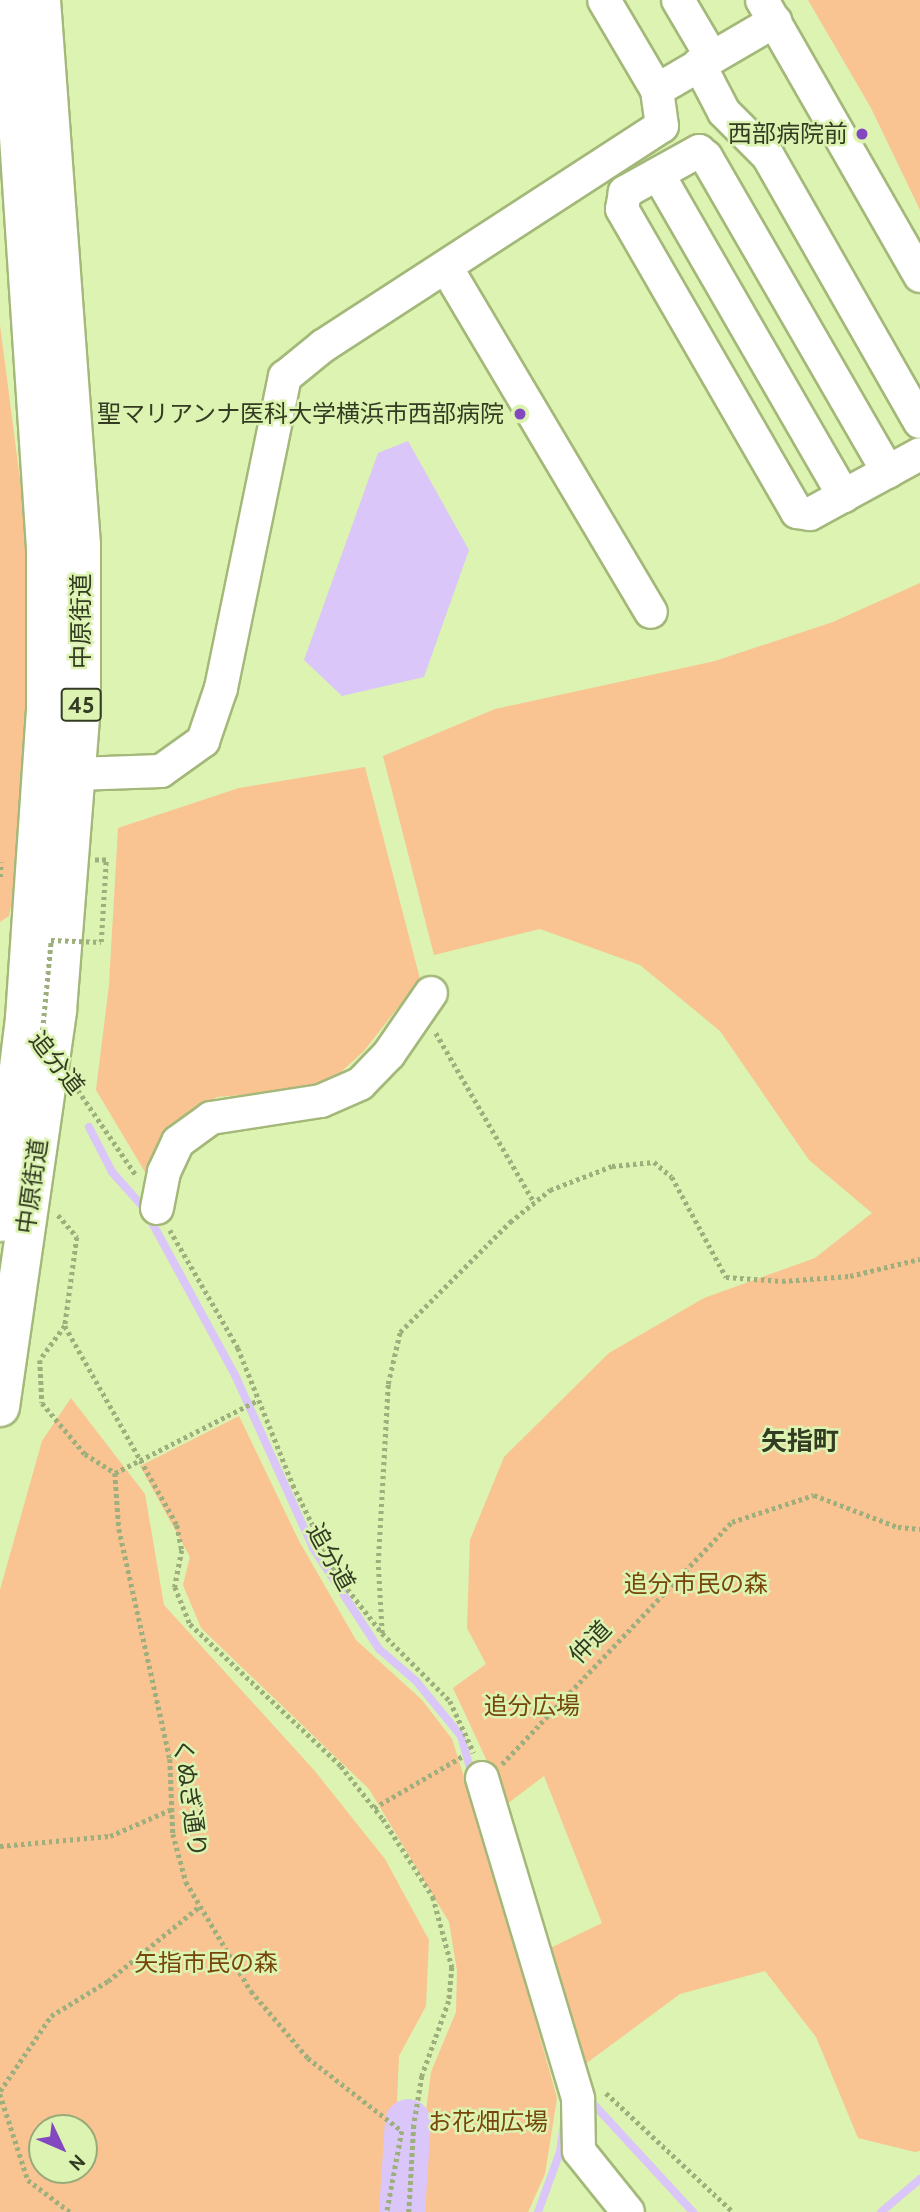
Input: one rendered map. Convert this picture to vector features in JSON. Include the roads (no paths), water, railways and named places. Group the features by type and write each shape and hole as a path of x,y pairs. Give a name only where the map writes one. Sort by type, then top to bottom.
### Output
{"main road":[{"name":"中原街道","path":"0,1222 25,1018 46,706 46,548 10,0"},
{"name":"中原街道","path":"0,1407 57,1010 81,704 81,545 41,0"}],"street":[{"path":"76,774 161,771 203,741 221,688 285,377 323,346 646,140 662,126 657,90 604,0"},
{"path":"678,0 705,60 724,112 768,156 920,422"},
{"path":"657,90 705,60 769,10 920,276"},
{"path":"888,472 706,157 699,150 625,192 622,209 797,512 810,514 844,496 888,472 920,454"},
{"path":"658,174 844,496"},
{"path":"446,267 650,612"},
{"path":"157,1208 164,1172 178,1142 211,1118 321,1101 360,1084 389,1054 427,1000"},
{"path":"478,1764 578,2099 579,2151 628,2212"}],"waterway":[{"path":"89,1127 112,1172 144,1208 235,1375 313,1548 379,1649 416,1681 461,1736 473,1778"},
{"path":"586,2096 693,2212"},
{"path":"402,2212 408,2122"},
{"path":"538,2212 560,2152 564,2125"},
{"path":"881,2212 920,2179"}],"place":[{"name":"西部病院前","path":"862,134"},
{"name":"聖マリアンナ医科大学横浜市西部病院","path":"520,414"}],"district":[{"name":"矢指町","path":"800,1442"}],"park label":[{"name":"追分市民の森","path":"696,1584"},
{"name":"追分広場","path":"532,1706"},
{"name":"矢指市民の森","path":"206,1963"},
{"name":"お花畑広場","path":"488,2122"}]}
